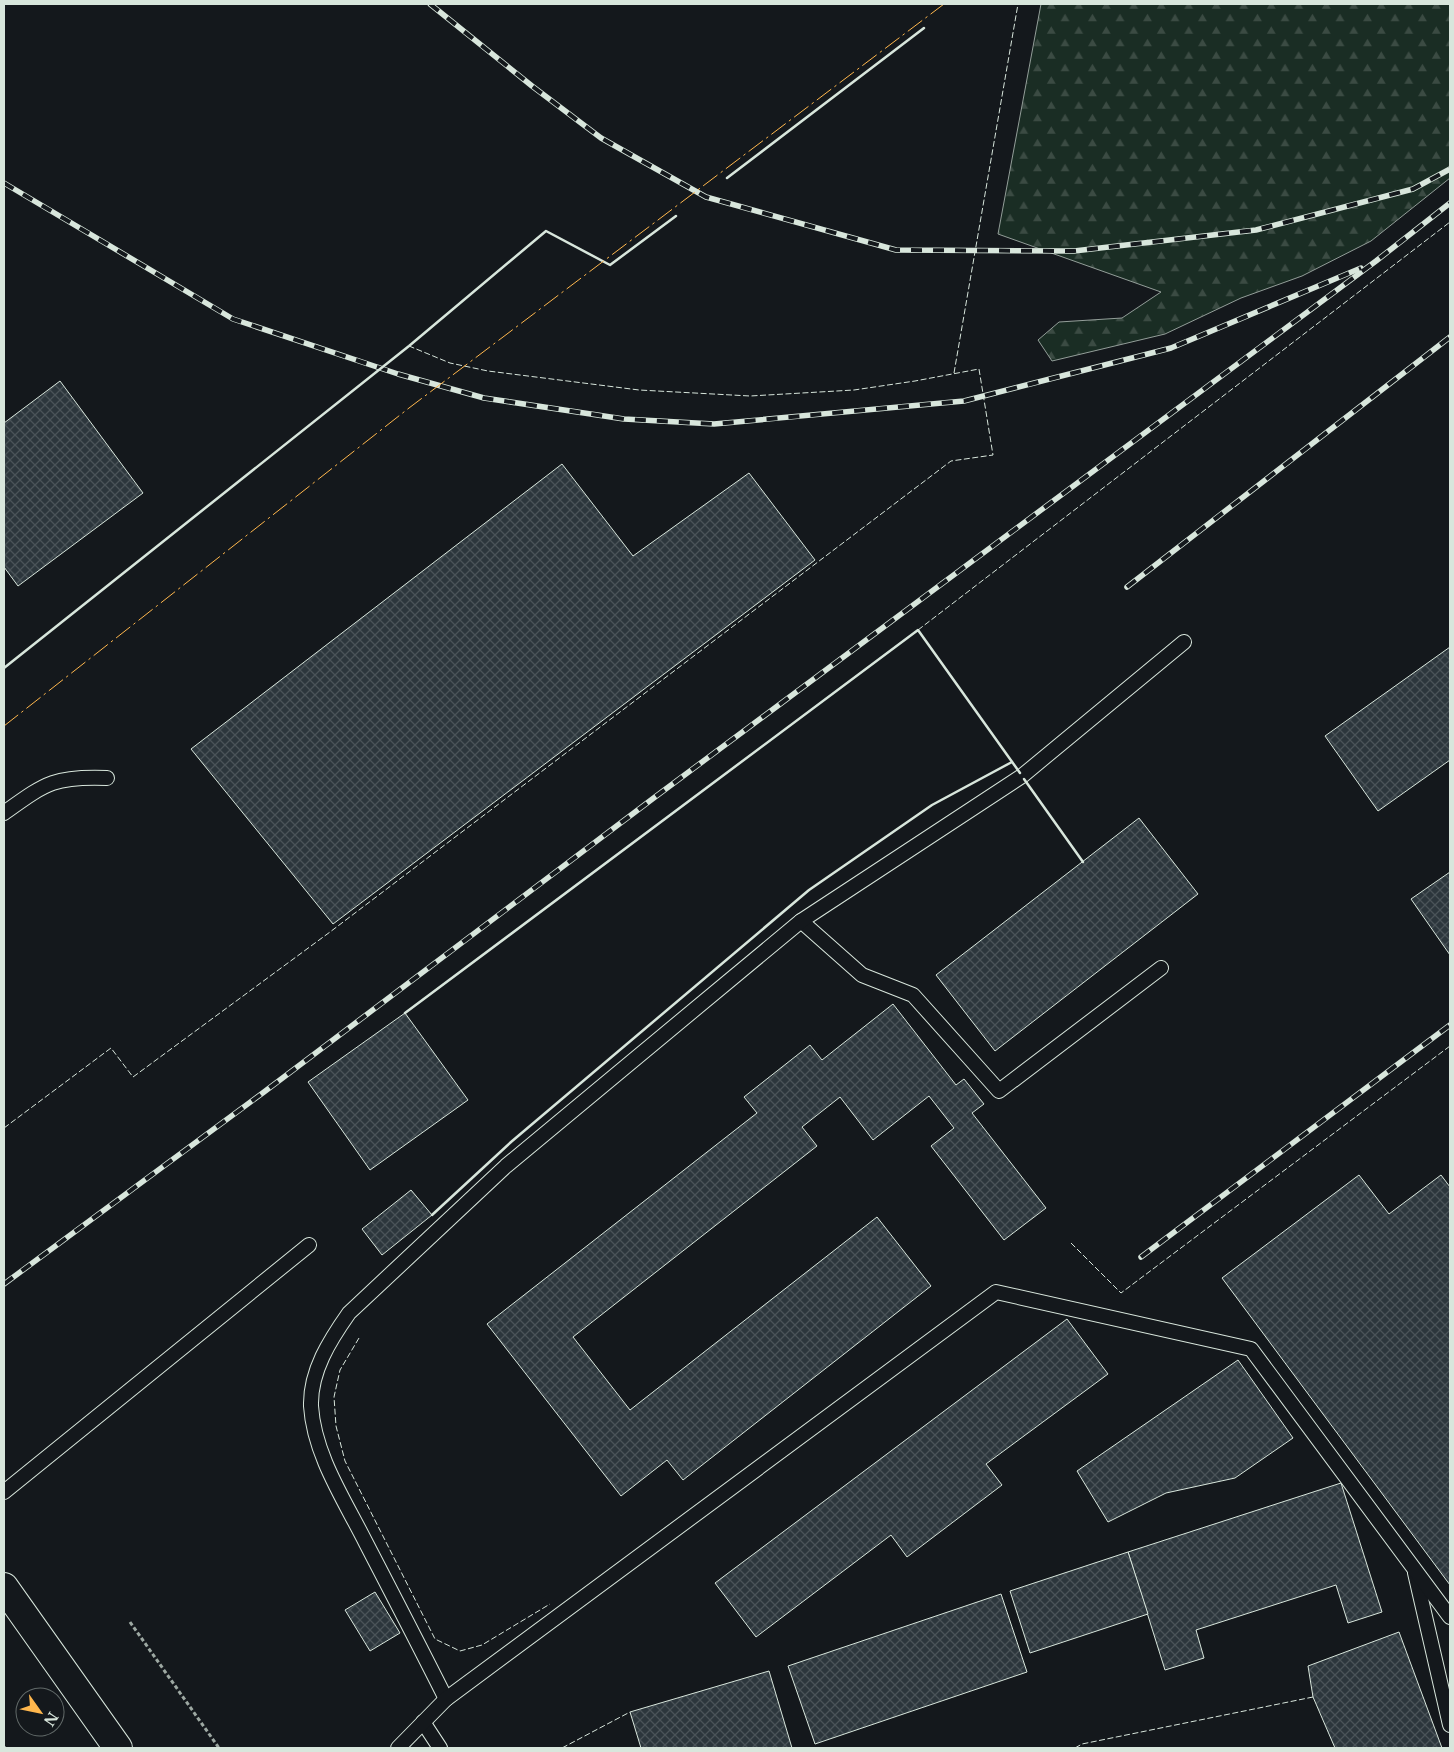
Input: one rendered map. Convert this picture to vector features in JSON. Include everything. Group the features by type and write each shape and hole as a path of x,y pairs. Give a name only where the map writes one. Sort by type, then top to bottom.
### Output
{"highway":[{"path":"4,1586 118,1748"}],"lane":[{"path":"446,1699 330,1473 316,1433 311,1406 320,1360 330,1340 350,1313 506,1166 801,921 1022,776 1184,642"},
{"path":"4,812 54,781 75,777 107,778"},
{"path":"801,921 862,975 913,995 999,1091 1161,968"},
{"path":"4,1492 309,1245"},
{"path":"398,1748 446,1699 996,1292 1250,1349 1450,1617"},
{"path":"1413,1567 1450,1725"},
{"path":"423,1722 440,1748"}],"path":[{"path":"130,1622 219,1748"}],"green space":[{"path":"1041,4 1450,4 1450,178 1371,241 1302,276 1241,298 1165,334 1052,361 1038,340 1059,322 1122,318 1161,292 998,234"}],"building":[{"path":"60,381 143,493 18,586 4,567 4,423"},
{"path":"562,464 633,556 749,473 815,560 333,924 191,749"},
{"path":"1450,647 1450,760 1378,811 1325,736"},
{"path":"1139,818 1198,894 995,1051 936,975"},
{"path":"1450,872 1450,955 1411,899"},
{"path":"893,1004 956,1085 964,1079 984,1104 972,1113 1046,1208 1004,1240 931,1146 954,1128 929,1096 873,1140 840,1097 802,1127 817,1146 573,1337 630,1410 877,1217 931,1286 683,1480 667,1460 621,1496 487,1324 757,1113 744,1097 810,1045 822,1060"},
{"path":"405,1013 468,1100 370,1170 308,1082"},
{"path":"1359,1175 1389,1214 1441,1175 1450,1187 1450,1585 1222,1278"},
{"path":"411,1190 432,1215 382,1255 362,1229"},
{"path":"1067,1319 1108,1374 986,1464 1002,1485 907,1557 891,1535 756,1637 715,1583"},
{"path":"1238,1360 1293,1438 1235,1478 1166,1493 1108,1522 1077,1471"},
{"path":"1341,1483 1382,1612 1348,1623 1336,1585 1196,1630 1204,1658 1165,1670 1128,1552"},
{"path":"1128,1552 1148,1614 1030,1653 1010,1591"},
{"path":"375,1592 400,1633 370,1651 345,1610"},
{"path":"1001,1594 1027,1672 815,1744 788,1666"},
{"path":"1399,1632 1442,1748 1335,1748 1313,1697 1308,1666"},
{"path":"769,1671 792,1748 641,1748 630,1712"}],"railway":[{"path":"430,4 532,86 601,138 706,197 896,250 1074,251 1256,230 1413,189 1450,169"},
{"path":"4,183 233,319 398,374 484,398 624,419 714,424 964,401 1171,348 1361,268"},
{"path":"4,1284 1376,261 1450,203"},
{"path":"1127,587 1450,337"},
{"path":"1141,1257 1450,1025"}],"fence":[{"path":"954,373 1018,4"},
{"path":"918,630 1450,222"},
{"path":"4,1128 111,1048 133,1077 330,932 951,461 993,455 979,369 854,390 750,396 639,390 488,371 450,363 409,346"},
{"path":"1071,1243 1121,1293 1450,1046"},
{"path":"359,1338 340,1370 334,1397 336,1426 345,1461 435,1639 460,1651 482,1645 550,1604"},
{"path":"1075,1748 1082,1744 1313,1697"},
{"path":"562,1748 630,1712"}],"wall":[{"path":"727,178 924,28"},
{"path":"4,668 409,346 546,231 610,265 676,216"},
{"path":"405,1013 918,630 1020,773"},
{"path":"432,1215 511,1142 809,890 932,805 1012,762"},
{"path":"1024,779 1083,862"}],"power":[{"path":"4,726 409,408 944,4"}]}
